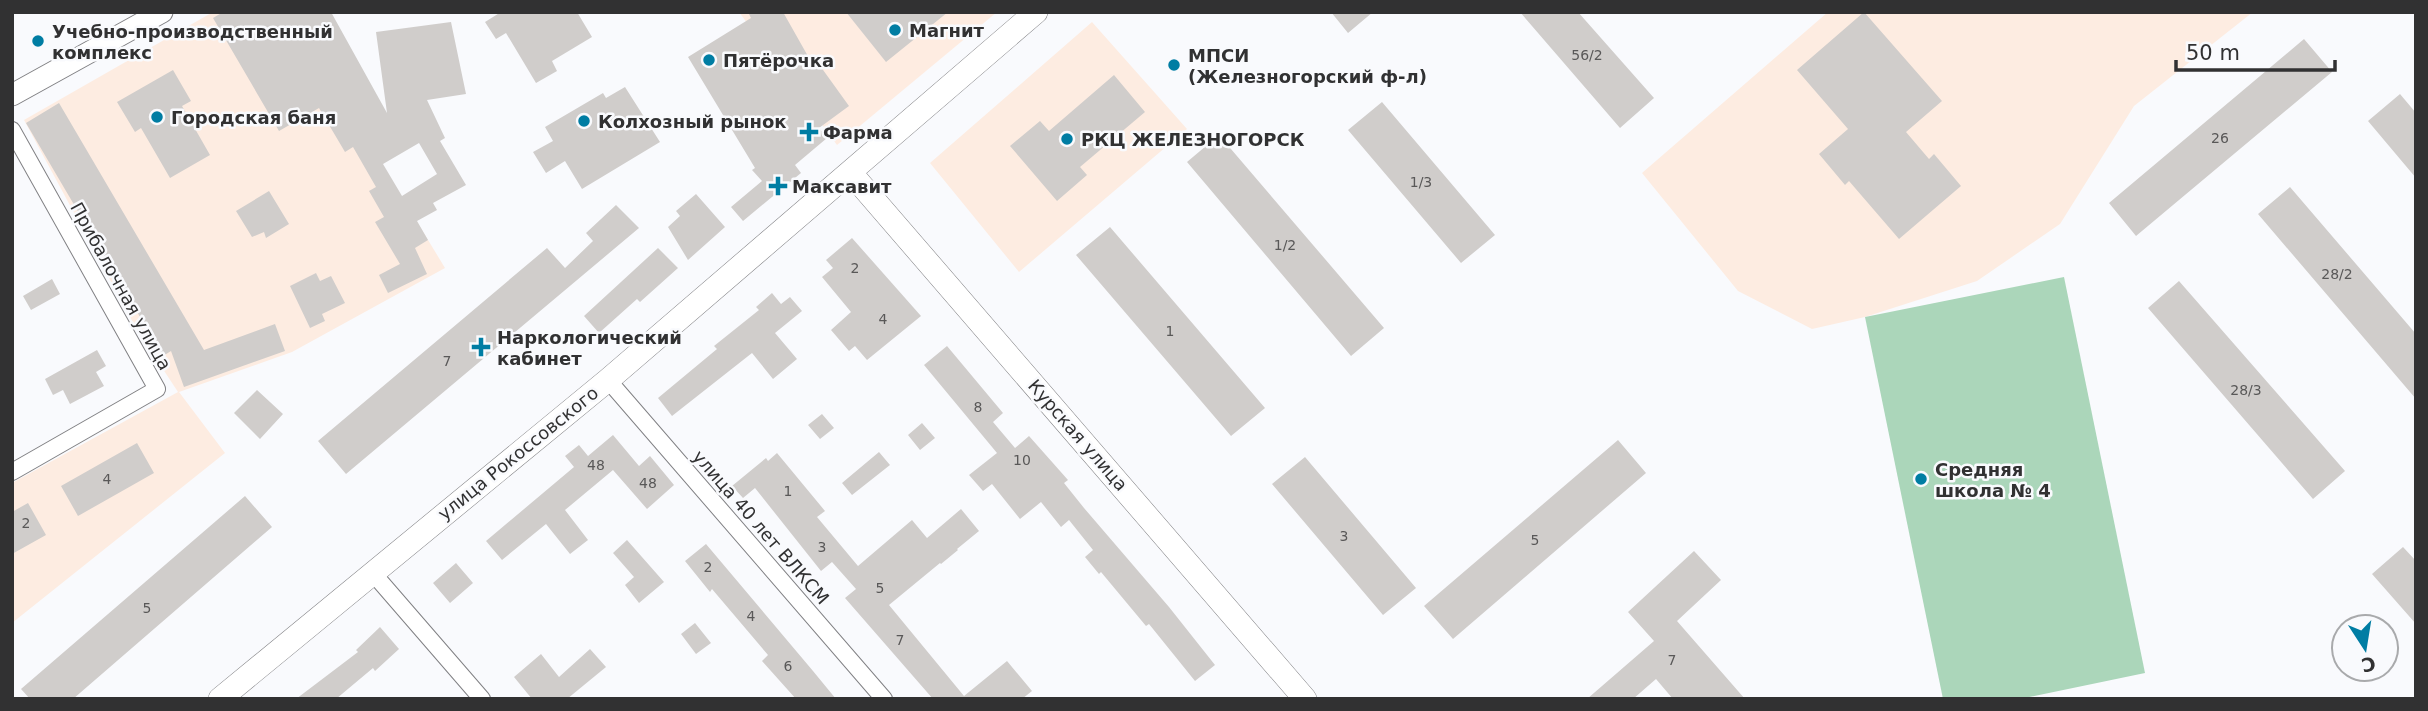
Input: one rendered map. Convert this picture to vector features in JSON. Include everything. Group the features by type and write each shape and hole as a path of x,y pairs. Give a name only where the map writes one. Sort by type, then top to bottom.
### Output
{"main road":[{"name":"улица Рокоссовского","path":"220,699 608,380 1036,12"},
{"name":"Курская улица","path":"850,172 1305,699"}],"street":[{"path":"12,94 162,12"},
{"name":"Прибалочная улица","path":"12,130 156,389 12,472"},
{"name":"улица 40 лет ВЛКСМ","path":"608,380 884,699"},
{"path":"372,572 482,699"}],"shaded area":[{"path":"213,12 290,12 445,268 292,352 179,392 225,453 12,623 12,483 178,392 136,328 24,120"},
{"path":"739,12 997,12 837,145"},
{"path":"1828,12 2253,12 2134,106 2060,224 1977,281 1865,317 1812,329 1738,291 1642,173"},
{"path":"1092,22 1187,129 1019,272 930,163"}],"green space":[{"path":"2064,277 2145,673 2020,699 1943,699 1865,317"}],"building":[{"path":"223,12 331,12 387,113 376,32 451,22 466,94 427,100 445,138 440,141 466,185 433,203 437,210 417,221 428,240 415,248 427,274 388,293 379,275 400,264 375,222 384,217 369,191 376,187 353,147 345,152 319,108 279,131 213,18","holes":["419,143 437,174 402,196 383,164"]},
{"path":"501,12 577,12 592,37 552,61 557,71 536,83 506,33 496,39 485,22"},
{"path":"748,12 783,12 809,58 813,56 849,106 819,128 827,138 795,165 801,173 743,221 731,207 762,181 752,170 755,168 688,57 751,18"},
{"path":"846,12 948,12 886,62"},
{"path":"1331,12 1373,12 1348,33"},
{"path":"1520,12 1578,12 1654,98 1620,128"},
{"path":"1864,12 1942,101 1906,132 1929,159 1934,154 1961,186 1899,239 1849,181 1845,185 1819,154 1848,129 1797,70"},
{"path":"2304,39 2332,72 2136,236 2109,203"},
{"name":"Городская баня","path":"173,70 191,101 182,106 210,155 170,178 141,128 135,132 117,102"},
{"name":"РКЦ ЖЕЛЕЗНОГОРСК","path":"1114,75 1145,112 1080,167 1087,175 1057,201 1010,146 1040,121 1049,131"},
{"path":"625,87 660,142 582,189 565,161 546,173 533,152 553,141 545,127 603,93 606,98"},
{"path":"2400,94 2416,113 2416,178 2368,121"},
{"path":"1382,102 1495,235 1461,263 1348,130"},
{"path":"59,103 204,350 275,324 285,351 184,387 171,351 163,356 26,123"},
{"path":"1219,135 1384,328 1351,356 1187,162"},
{"path":"2290,187 2416,334 2416,399 2258,214"},
{"path":"269,191 289,224 266,238 264,232 252,237 236,211"},
{"path":"696,194 725,227 688,260 668,227 680,216 676,211"},
{"path":"616,205 639,228 346,474 318,441 547,248 565,268 593,241 586,233"},
{"path":"1110,227 1265,408 1231,436 1076,255"},
{"path":"852,238 921,316 867,360 855,346 849,351 831,330 851,312 822,277 833,268 826,260"},
{"path":"658,248 678,268 640,302 637,299 599,333 584,316"},
{"path":"316,273 320,281 331,276 345,303 322,314 325,321 310,328 290,286"},
{"path":"52,279 60,294 31,310 23,296"},
{"path":"2179,281 2345,471 2313,499 2148,308"},
{"path":"772,293 781,304 790,297 802,311 775,333 797,359 773,379 752,353 672,416 658,398 717,349 714,346 759,310 756,307"},
{"path":"947,346 1003,413 993,422 1015,448 1029,436 1068,480 1064,483 1084,508 1215,665 1195,681 1149,624 1146,626 1085,557 1093,550 1069,520 1061,527 1041,502 1020,519 992,484 983,491 969,475 997,453 924,365"},
{"path":"97,350 106,366 96,372 104,386 70,404 63,390 53,395 45,379"},
{"path":"257,390 283,414 260,439 234,413"},
{"path":"822,414 834,428 820,439 808,425"},
{"path":"922,423 935,438 920,450 908,435"},
{"path":"613,435 639,466 650,456 674,485 647,509 613,470 565,510 588,540 570,554 546,524 502,560 486,541 574,467 565,456 579,445 588,456"},
{"path":"1618,440 1646,473 1453,639 1424,606"},
{"path":"137,443 154,473 78,516 61,486"},
{"path":"879,452 890,465 852,495 842,483"},
{"path":"777,453 825,511 817,517 858,566 912,520 927,538 961,509 979,531 889,605 964,696 1007,661 1032,691 1022,699 933,699 845,598 856,589 832,562 821,571 755,488 743,498 732,486 766,458 768,461"},
{"path":"1305,457 1416,588 1383,615 1272,484"},
{"path":"245,496 272,527 73,699 30,699 21,689"},
{"path":"28,503 46,535 12,554 12,512"},
{"path":"627,540 664,582 639,603 625,585 634,577 613,553"},
{"path":"706,544 836,699 796,699 762,661 768,655 685,561"},
{"path":"2403,547 2416,561 2416,624 2372,574"},
{"path":"1694,551 1721,580 1677,621 1745,699 1673,699 1656,679 1633,699 1587,699 1654,641 1628,612"},
{"path":"456,563 473,583 450,603 433,583"},
{"path":"695,623 711,643 696,654 681,634"},
{"path":"380,627 399,649 375,671 373,668 336,699 296,699 358,652 356,650"},
{"path":"590,649 606,667 567,699 532,699 514,677 541,654 559,677"}],"place":[{"name":"Магнит","path":"895,30"},
{"name":"Учебно-производственный комплекс","path":"38,41"},
{"name":"Пятёрочка","path":"709,60"},
{"name":"МПСИ (Железногорский ф-л)","path":"1174,65"},
{"name":"Городская баня","path":"157,117"},
{"name":"Колхозный рынок","path":"584,121"},
{"name":"Фарма","path":"809,132"},
{"name":"РКЦ ЖЕЛЕЗНОГОРСК","path":"1067,139"},
{"name":"Максавит","path":"778,186"},
{"name":"Наркологический кабинет","path":"481,347"},
{"name":"Средняя школа № 4","path":"1921,479"}]}
